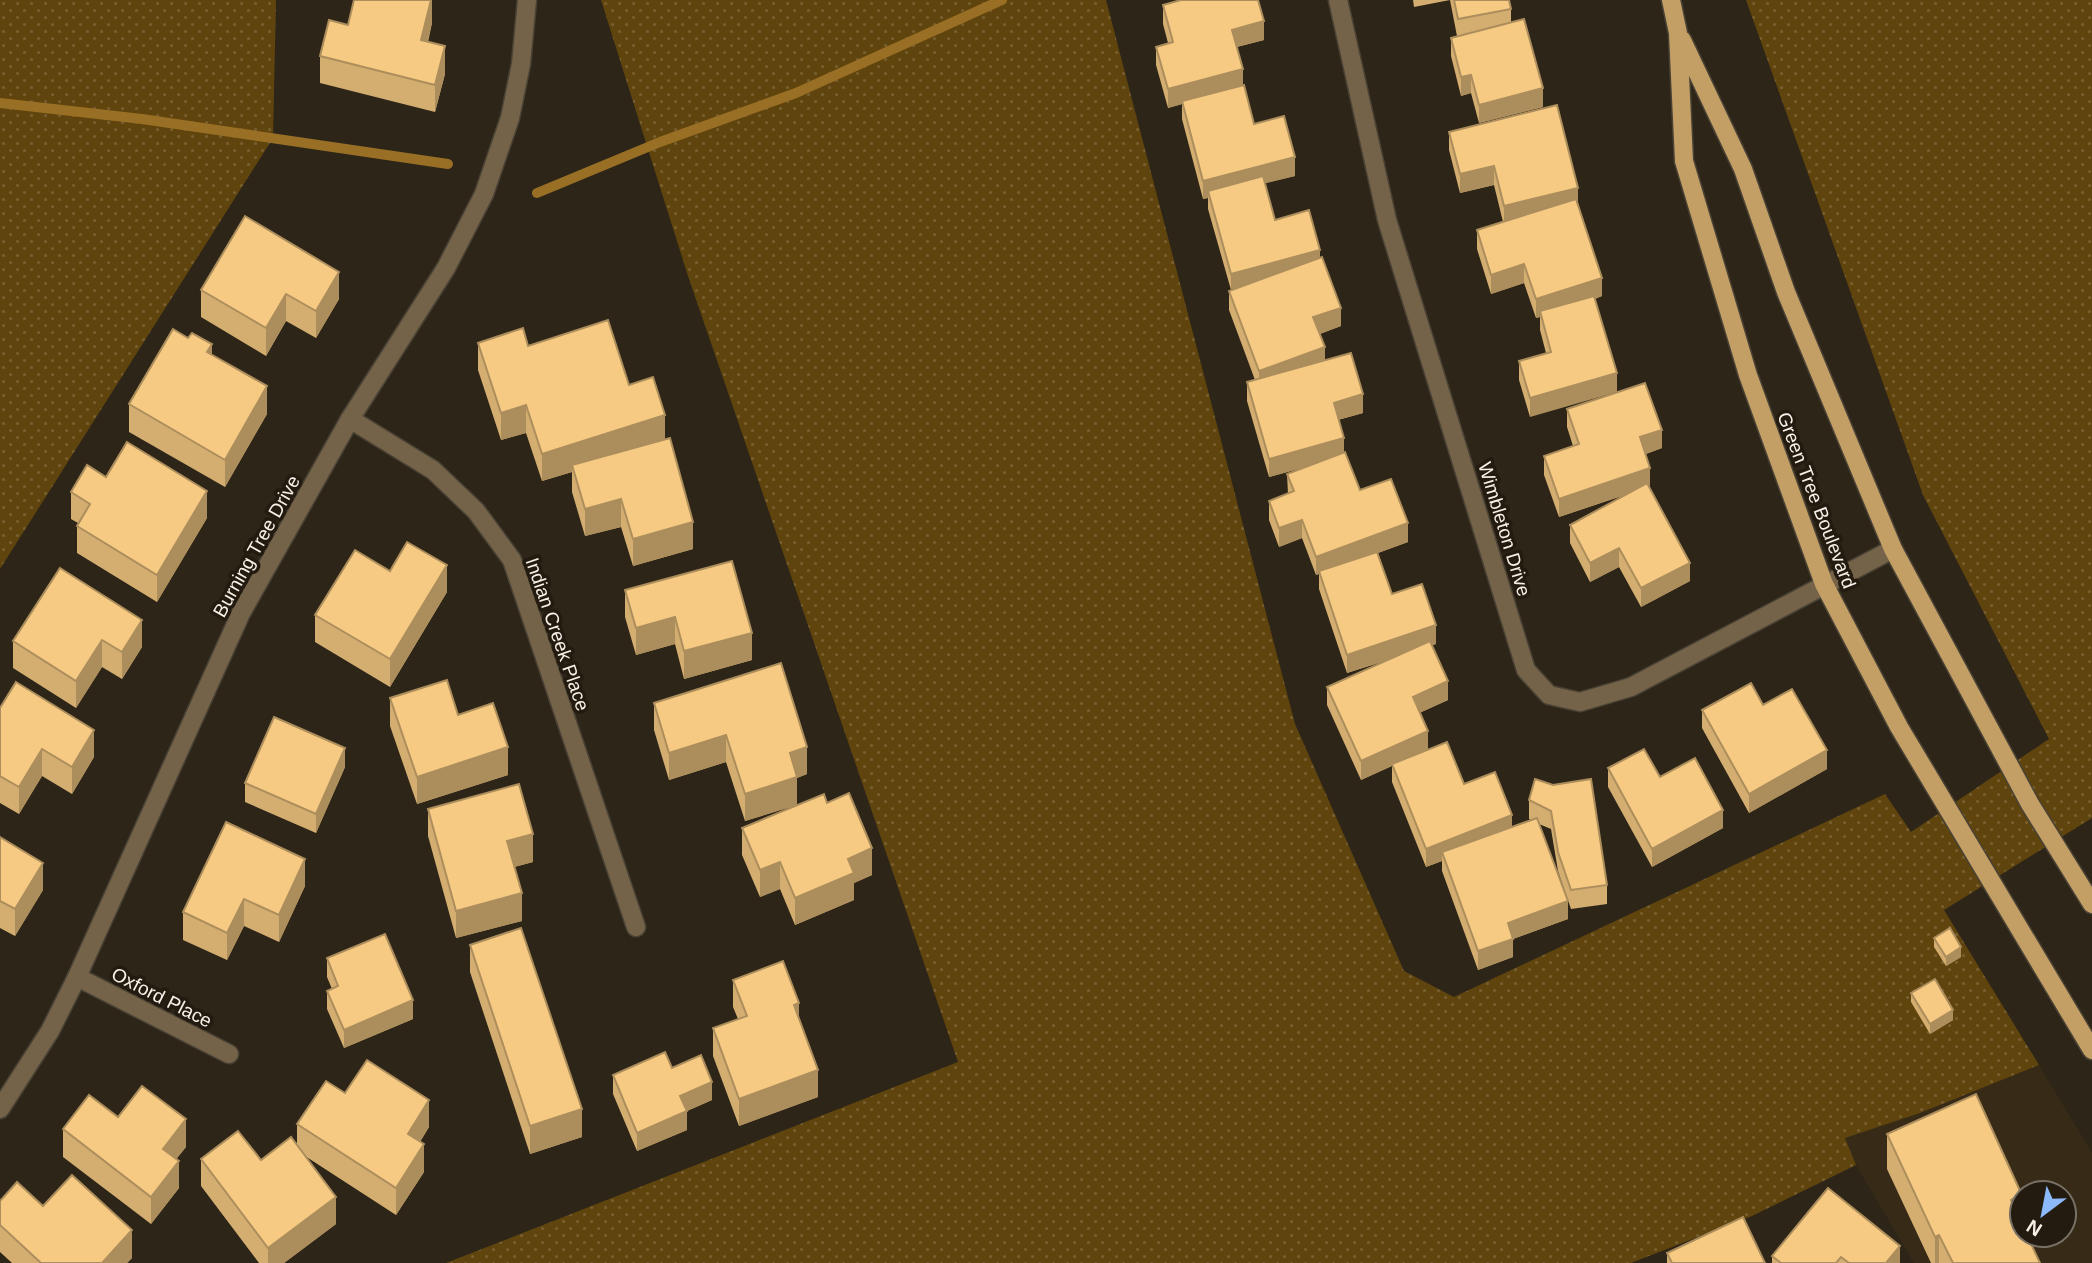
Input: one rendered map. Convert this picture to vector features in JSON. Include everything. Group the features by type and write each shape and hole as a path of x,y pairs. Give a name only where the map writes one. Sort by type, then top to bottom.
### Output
{"main road":[{"name":"Green Tree Boulevard","path":"1671,0 1678,33 1684,161 1748,374 1824,584 1899,727 2092,1050"},
{"name":"Green Tree Boulevard","path":"1678,33 1743,169 1786,292 1893,549 2030,804 2092,904"}],"street":[{"name":"Burning Tree Drive","path":"0,1109 50,1031 77,977 241,613 350,419 446,268 484,194 510,118 521,64 527,0"},
{"name":"Wimbleton Drive","path":"1338,0 1387,220 1526,670 1549,695 1580,702 1631,687 1893,549"},
{"name":"Indian Creek Place","path":"350,419 433,470 476,511 512,560 636,927"},
{"name":"Oxford Place","path":"77,977 229,1054"}],"shaded area":[{"path":"0,0 276,0 273,138 0,569"},
{"path":"601,0 1106,0 1295,724 1404,971 1454,997 1885,794 1911,832 2049,739 1923,495 1746,0 2092,0 2092,818 1944,910 2039,1065 1920,1113 1845,1138 1856,1165 1752,1216 1631,1263 446,1263 958,1062 688,276"},
{"path":"2039,1065 2092,1153 2092,1263 1914,1263 1856,1165 1845,1138 1920,1113"}],"building":[{"path":"354,0 431,0 421,40 445,46 435,85 320,56 329,20 348,25"},
{"path":"1181,0 1258,0 1264,21 1232,30 1243,69 1168,89 1156,47 1173,42 1163,5"},
{"path":"1454,0 1509,0 1511,9 1458,19"},
{"path":"1524,19 1543,88 1479,105 1471,75 1461,77 1451,38"},
{"path":"1244,85 1254,124 1284,116 1295,157 1203,181 1182,101"},
{"path":"1557,105 1578,188 1504,206 1494,166 1460,174 1449,132"},
{"path":"1263,176 1275,220 1309,210 1320,250 1231,274 1208,191"},
{"path":"1576,199 1602,278 1536,299 1524,264 1491,275 1477,230"},
{"path":"245,216 339,272 316,311 286,294 266,328 201,290"},
{"path":"1322,257 1341,308 1313,317 1325,347 1259,371 1229,291"},
{"path":"1594,296 1617,373 1530,398 1519,361 1551,352 1540,311"},
{"path":"608,320 629,385 653,377 665,415 542,454 526,405 501,413 478,343 523,328 528,346"},
{"path":"173,329 188,338 192,333 212,344 207,352 267,386 225,460 129,404"},
{"path":"1351,353 1363,394 1334,403 1344,438 1269,459 1247,382"},
{"path":"1645,383 1662,430 1640,437 1650,468 1559,499 1544,456 1579,444 1567,409"},
{"path":"670,438 693,522 633,539 621,499 585,509 572,465"},
{"path":"127,442 207,491 157,575 77,526 90,504 71,492 87,465 106,477"},
{"path":"1345,452 1360,490 1391,479 1408,523 1316,557 1302,520 1279,528 1269,501 1294,491 1287,474"},
{"path":"1647,483 1690,563 1641,588 1619,548 1590,563 1570,525"},
{"path":"407,542 447,565 390,659 315,615 355,550 390,571"},
{"path":"1377,552 1392,594 1422,584 1436,625 1347,655 1319,571"},
{"path":"732,561 752,633 684,651 675,617 636,628 625,590"},
{"path":"60,568 142,620 122,652 102,640 76,681 13,641"},
{"path":"1430,641 1448,681 1413,697 1428,731 1361,761 1327,687"},
{"path":"781,663 807,747 790,753 797,777 745,794 726,735 669,753 654,703"},
{"path":"447,680 458,715 493,703 508,747 417,777 390,698"},
{"path":"16,682 94,730 72,767 42,749 19,787 0,776 0,708"},
{"path":"1751,683 1763,705 1792,689 1827,750 1749,794 1702,710"},
{"path":"274,717 345,748 316,814 245,783"},
{"path":"1447,742 1464,784 1495,772 1512,815 1426,849 1392,764"},
{"path":"1644,749 1660,777 1695,758 1723,810 1652,849 1608,768"},
{"path":"1535,779 1553,785 1591,779 1607,885 1571,890 1558,852 1551,811 1529,800"},
{"path":"519,784 533,834 507,841 522,893 456,911 428,809"},
{"path":"849,793 872,848 848,859 854,873 795,898 780,862 760,870 742,828 824,794 827,803"},
{"path":"1537,818 1568,901 1508,923 1513,939 1478,951 1442,852"},
{"path":"226,822 305,859 279,915 244,899 227,933 183,912"},
{"path":"0,837 43,863 15,909 0,901"},
{"path":"521,928 582,1109 530,1126 470,945"},
{"path":"1950,928 1961,947 1946,957 1934,938"},
{"path":"385,934 413,1000 344,1030 327,991 338,986 327,958"},
{"path":"783,961 799,1003 794,1005 818,1070 739,1099 713,1028 747,1016 733,980"},
{"path":"1935,979 1953,1010 1930,1024 1911,993"},
{"path":"665,1052 672,1068 701,1055 712,1082 680,1096 687,1111 637,1133 613,1075"},
{"path":"367,1060 429,1100 408,1134 424,1144 396,1188 297,1124 326,1081 345,1093"},
{"path":"142,1086 186,1119 163,1149 179,1161 151,1197 63,1129 89,1095 118,1117"},
{"path":"1976,1094 2015,1179 2008,1179 2008,1249 2034,1249 2040,1263 1953,1263 1939,1235 1935,1237 1887,1134"},
{"path":"238,1131 261,1160 291,1137 336,1197 268,1248 201,1159"},
{"path":"72,1175 132,1230 102,1263 41,1263 0,1225 0,1201 17,1182 43,1206"},
{"path":"1828,1188 1900,1246 1886,1263 1849,1263 1841,1257 1836,1263 1781,1263 1772,1256"},
{"path":"1743,1217 1765,1263 1672,1263 1667,1253"}],"waterway":[{"path":"537,193 660,142 796,93 1002,0"},
{"path":"0,103 142,119 448,164"}]}
